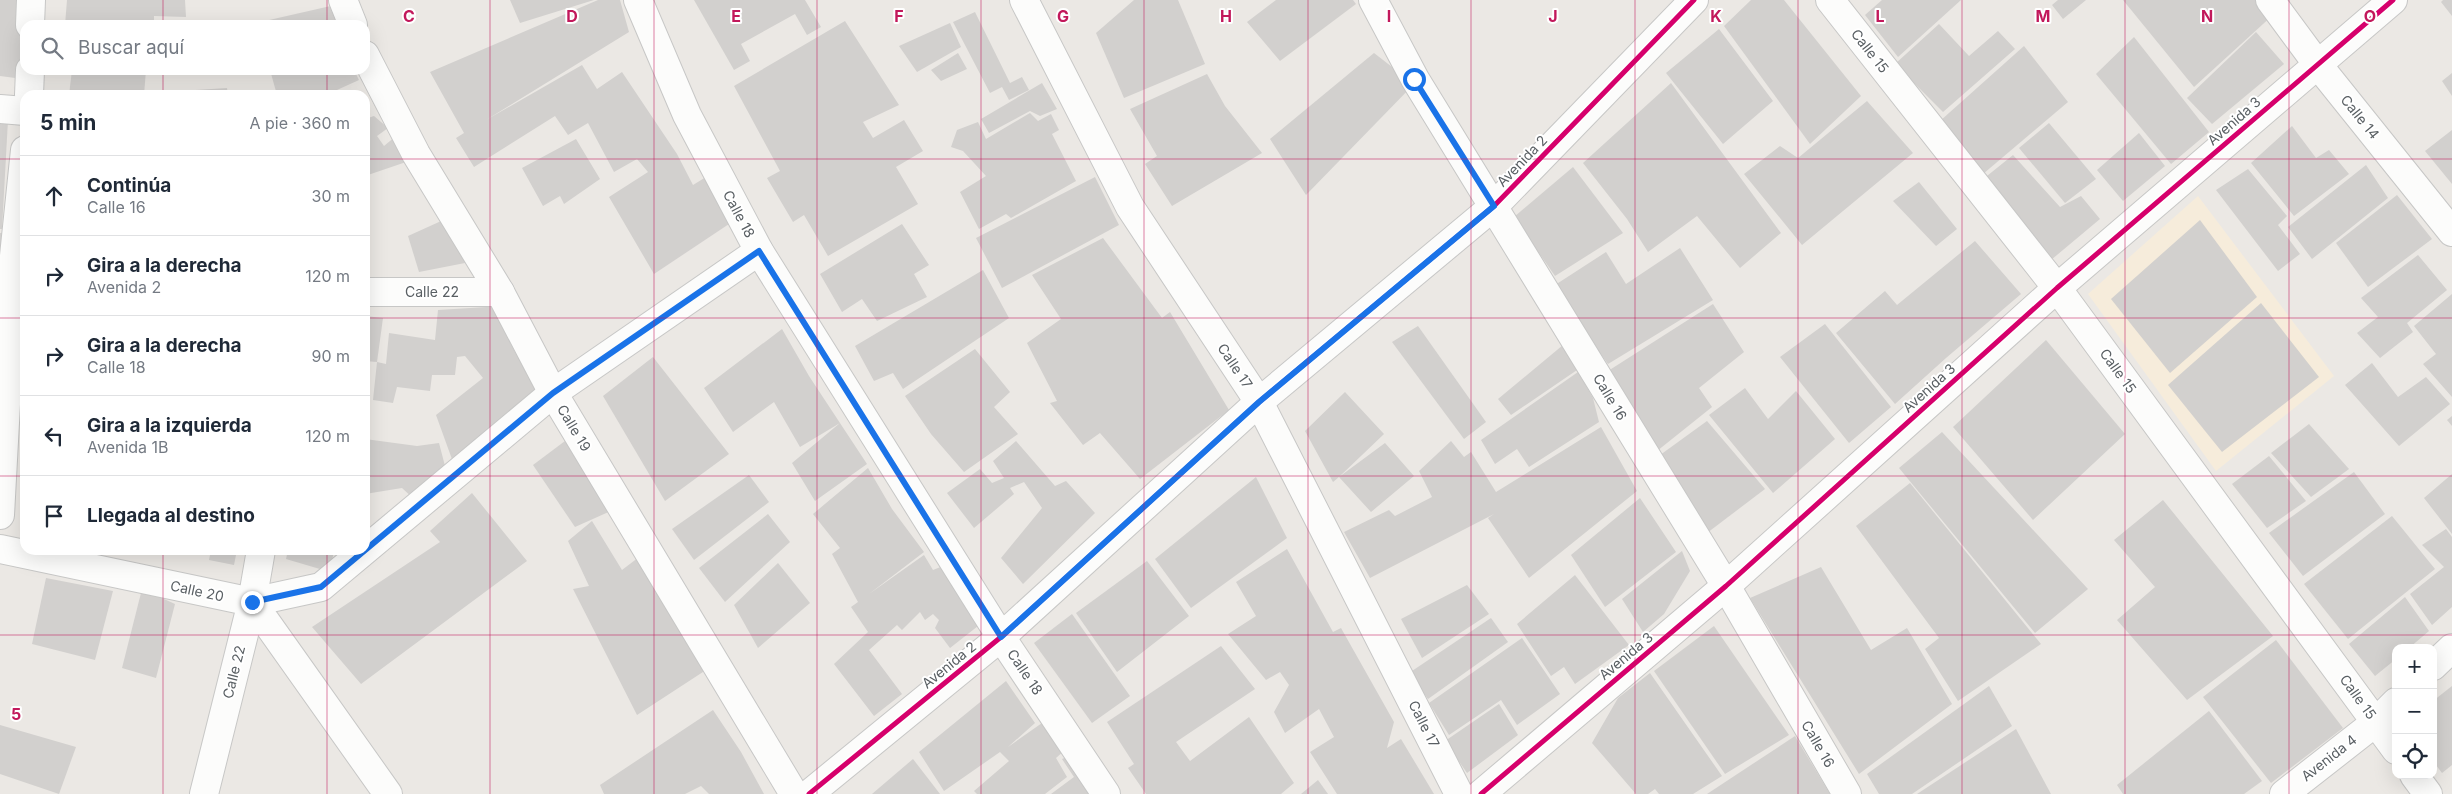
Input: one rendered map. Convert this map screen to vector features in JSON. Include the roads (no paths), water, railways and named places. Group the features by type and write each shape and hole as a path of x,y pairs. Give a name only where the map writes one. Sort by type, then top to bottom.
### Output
{"street":[{"path":"30,20 31,0"},
{"path":"343,0 351,20"},
{"name":"Calle 18","path":"638,0 687,115 759,251 1001,637 1106,794"},
{"name":"Calle 17","path":"1024,0 1130,207 1259,402 1459,794"},
{"name":"Calle 16","path":"1373,0 1414,79 1494,206 1726,586 1847,794"},
{"name":"Avenida 2","path":"809,794 1001,637 1259,402 1494,206 1694,0"},
{"name":"Calle 15","path":"1830,0 2057,288 2392,744"},
{"name":"Calle 14","path":"2270,0 2318,64 2452,232"},
{"name":"Avenida 3","path":"1481,794 1726,586 2057,288 2393,0"},
{"name":"Calle 19","path":"370,65 416,154 500,292 553,393 794,794"},
{"path":"29,90 30,75"},
{"path":"0,109 20,111"},
{"path":"370,546 553,393 759,251"},
{"path":"0,515 20,256"},
{"name":"Calle 22","path":"370,292 500,292"},
{"name":"Calle 20","path":"0,549 20,553"},
{"name":"Calle 20","path":"29,555 252,602"},
{"name":"Calle 22","path":"204,794 252,602 260,555"},
{"path":"359,555 321,587 252,602 388,794"},
{"path":"2437,662 2452,648"},
{"name":"Avenida 4","path":"2284,794 2376,722 2392,706"},
{"path":"2417,779 2428,794"}]}
